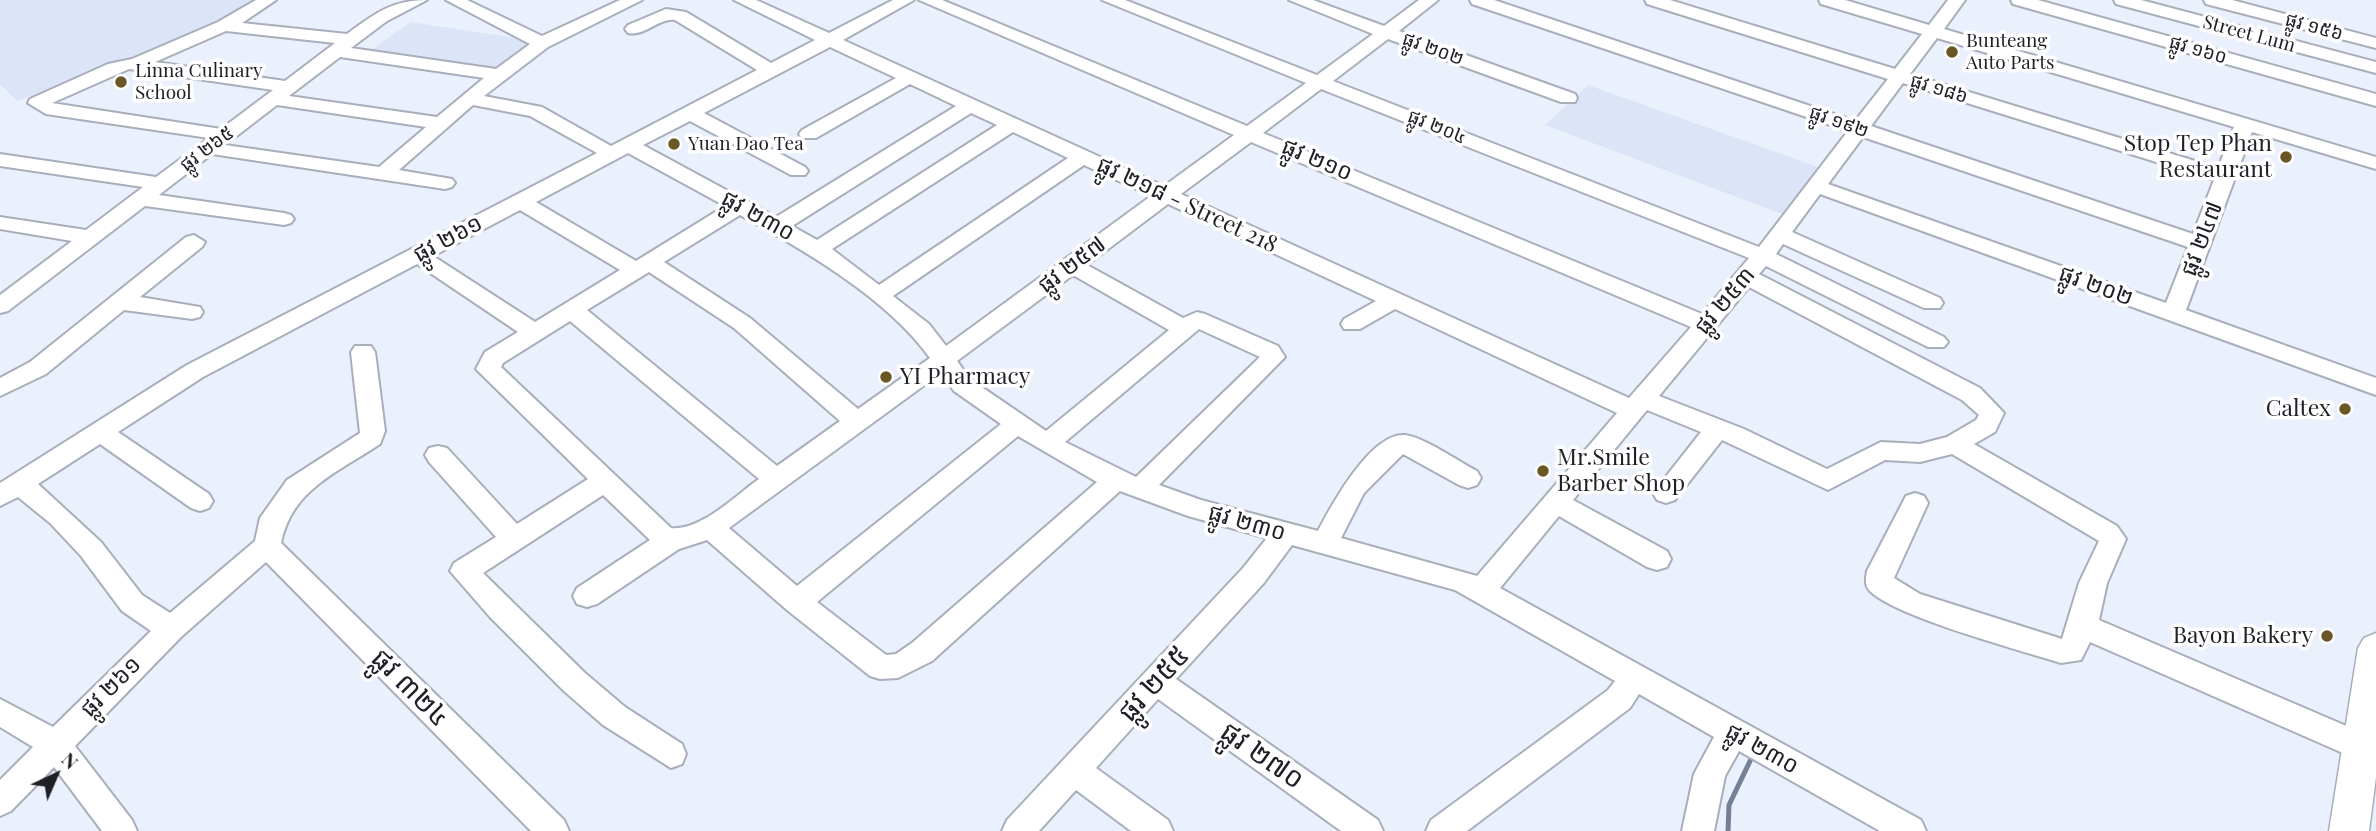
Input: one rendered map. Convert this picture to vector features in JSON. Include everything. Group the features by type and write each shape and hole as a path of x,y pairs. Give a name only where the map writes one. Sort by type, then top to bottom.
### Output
{"main road":[{"path":"2349,831 2376,648"}],"street":[{"path":"225,135 46,108 37,103 114,68 135,65 224,26 268,0"},
{"path":"454,0 542,43"},
{"path":"594,0 614,9"},
{"path":"384,173 469,99 542,43 634,0"},
{"name":"ផ្លូវ ២១៨ - Street 218","path":"742,0 1394,300 1637,405 1718,428 1828,480 1881,451 1920,453 1955,444"},
{"name":"ផ្លូវ ២៦១","path":"11,491 195,371 906,0"},
{"name":"ផ្លូវ ២១០","path":"927,0 1705,324"},
{"name":"ផ្លូវ ២០៤","path":"1110,0 1763,256 1936,342"},
{"name":"ផ្លូវ ២០២","path":"1297,0 1568,99"},
{"name":"ផ្លូវ ២៥៧","path":"587,596 673,539 710,527 943,360 1430,0"},
{"name":"ផ្លូវ ១៩២","path":"1478,0 2200,244"},
{"name":"ផ្លូវ ១៨៦","path":"1653,0 2225,177"},
{"path":"1827,0 2376,163"},
{"name":"ផ្លូវ ២៥៣","path":"1481,591 1763,256 1957,0"},
{"name":"ផ្លូវ ១៦០","path":"2019,0 2376,100"},
{"name":"Street Lum","path":"2122,0 2376,68"},
{"name":"ផ្លូវ ១៥៦","path":"2212,0 2376,43"},
{"name":"ផ្លូវ ២៦៥","path":"0,306 380,17 405,1"},
{"path":"634,29 666,15 680,16 771,71"},
{"path":"224,26 499,75"},
{"path":"135,65 440,123"},
{"path":"809,134 910,77"},
{"name":"ផ្លូវ ២៣០","path":"469,99 535,111 740,206 818,249 921,329 962,385 1047,444 1128,484 1285,534 1463,581 1910,831"},
{"path":"777,226 970,105"},
{"path":"690,113 798,171"},
{"path":"818,249 1012,124"},
{"name":"ផ្លូវ ២៤៧","path":"2173,314 2245,124"},
{"path":"208,148 444,183"},
{"path":"880,295 1083,157"},
{"path":"0,160 160,184"},
{"name":"ផ្លូវ ២០២","path":"1816,186 2376,387"},
{"path":"140,200 284,219"},
{"path":"520,201 643,266 741,323 857,422"},
{"path":"673,539 662,535 488,369 493,358 740,206"},
{"path":"0,223 90,237"},
{"path":"1779,234 1932,303"},
{"path":"0,388 38,368 194,242"},
{"path":"417,255 536,333"},
{"path":"1071,265 1185,329"},
{"path":"1745,276 1987,405 1992,413 1986,426 1955,444 1998,472 2108,533 2113,539 2093,583 2083,626 2071,651 2061,651 1911,602 1879,583 1881,571 1915,503"},
{"path":"1353,324 1394,300"},
{"path":"121,302 192,312"},
{"path":"572,310 725,439 777,479"},
{"path":"710,527 797,602 880,667 907,664 1128,484 1273,358 1270,352 1197,319 1047,444"},
{"path":"267,545 273,518 296,487 371,438 373,431 363,352"},
{"path":"797,602 1016,425"},
{"path":"1666,494 1718,428"},
{"path":"102,433 200,502"},
{"path":"1325,543 1354,487 1397,445 1405,444 1468,478"},
{"path":"438,455 514,538"},
{"path":"605,481 464,571 513,624 617,718 656,737 671,754"},
{"path":"11,491 59,516 91,549 132,603 170,629"},
{"path":"1555,502 1657,559"},
{"name":"ផ្លូវ ២៥៥","path":"1018,831 1253,576 1285,534"},
{"name":"ផ្លូវ ២៦១","path":"0,801 170,629 267,545"},
{"name":"ផ្លូវ ៣២៤","path":"267,545 553,831"},
{"path":"2083,626 2361,747"},
{"path":"1442,831 1619,699 1634,677"},
{"name":"ផ្លូវ ២៧០","path":"1157,681 1367,831"},
{"path":"0,712 55,744 121,831"},
{"path":"1698,831 1710,774 1733,733"},
{"path":"1075,771 1157,831"}],"shaded area":[{"path":"0,0 262,0 167,49 17,101 0,84"},
{"path":"411,22 536,41 498,72 365,54"},
{"path":"1588,85 1818,167 1782,214 1545,125"}],"waterway":[{"path":"1728,831 1729,805 1751,759"}],"place":[{"name":"Bunteang Auto Parts","path":"1952,52"},
{"name":"Linna Culinary School","path":"121,82"},
{"name":"Yuan Dao Tea","path":"674,144"},
{"name":"Stop Tep Phan Restaurant","path":"2286,157"},
{"name":"YI Pharmacy","path":"886,377"},
{"name":"Caltex","path":"2345,409"},
{"name":"Mr.Smile Barber Shop","path":"1543,471"},
{"name":"Bayon Bakery","path":"2327,636"}]}
